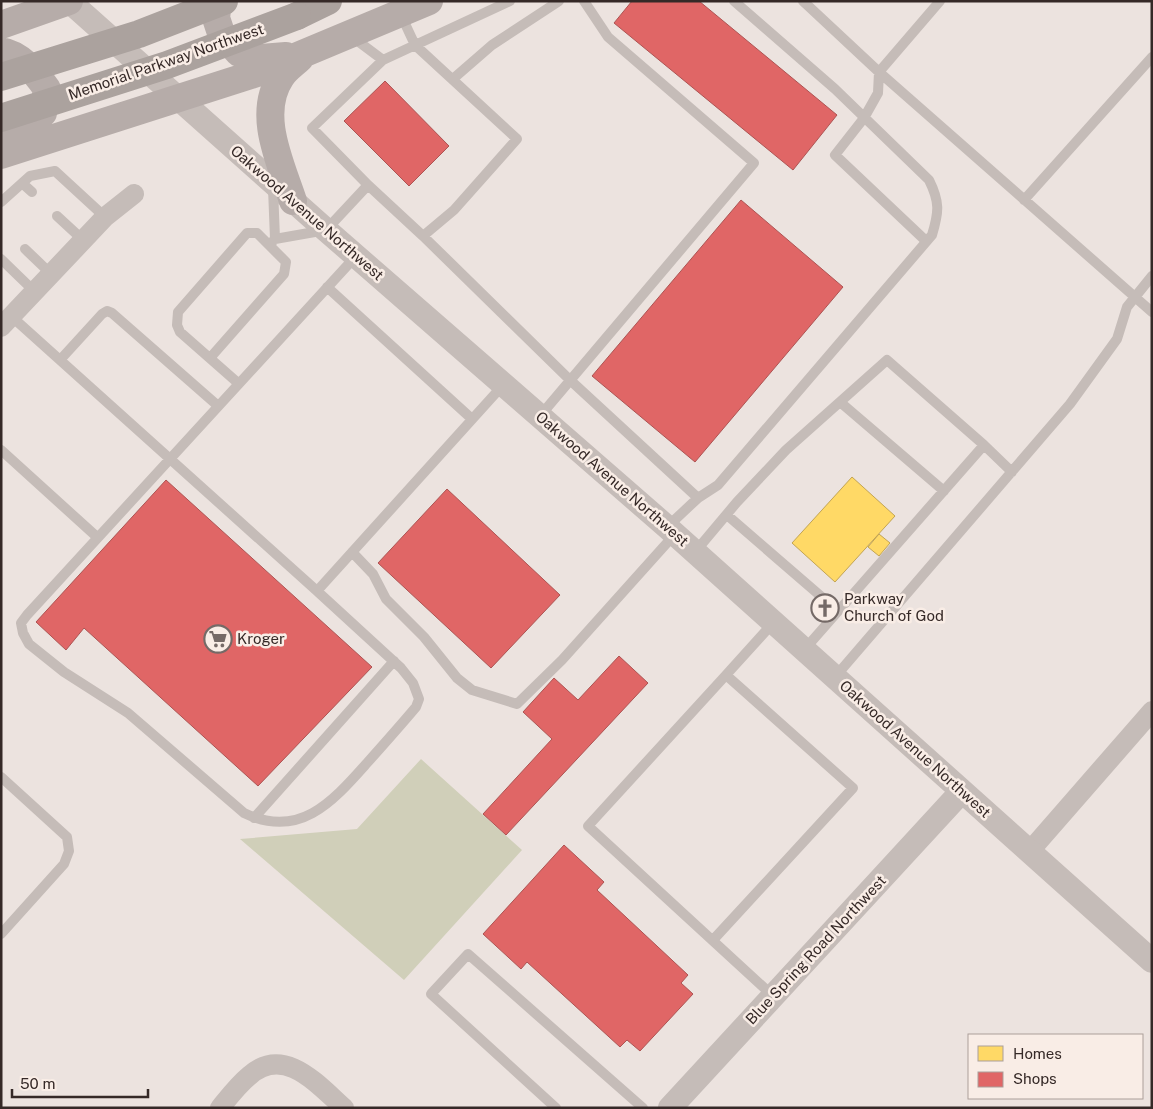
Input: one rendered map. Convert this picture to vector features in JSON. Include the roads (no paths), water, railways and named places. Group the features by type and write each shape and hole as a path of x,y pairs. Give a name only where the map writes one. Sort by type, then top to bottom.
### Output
{"highway":[{"path":"1,77 139,34 224,1"},
{"name":"Memorial Parkway Northwest","path":"1,118 167,64 297,16 328,1"}],"main road":[{"path":"1,25 69,1"},
{"path":"218,1 216,18 221,33 239,53 261,58 304,54"},
{"path":"1,155 257,73 350,36 429,1"},
{"path":"1,51 11,53 36,72 47,89 43,113 1,148"},
{"path":"293,201 273,140 272,97 281,77 304,54"}],"street":[{"name":"Oakwood Avenue Northwest","path":"69,1 326,230 671,530 1152,962"},
{"path":"6,321 106,217 134,194"},
{"path":"1030,852 1152,711"},
{"name":"Blue Spring Road Northwest","path":"670,1108 962,791"},
{"path":"220,1108 248,1076 260,1067 276,1065 292,1066 304,1072 344,1108"}],"lane":[{"path":"510,1 383,60 312,128 368,185 424,236 570,380 698,498"},
{"path":"454,78 492,45 559,1"},
{"path":"540,416 754,163 608,37 584,1"},
{"path":"352,552 373,574 386,599 424,637 457,678 472,690 517,704 562,660 698,498 718,485 932,235 938,216 937,196 929,180 835,89 734,1"},
{"path":"802,1 878,72 1152,312"},
{"path":"926,241 835,154 864,118 878,93 878,72 940,1"},
{"path":"401,14 416,45 454,78 517,139 454,210 424,236"},
{"path":"350,36 383,60"},
{"path":"1024,200 1152,57"},
{"path":"1,202 30,176 55,171 106,217"},
{"path":"272,182 272,242"},
{"path":"22,183 32,192"},
{"path":"272,242 326,230 368,185"},
{"path":"57,216 83,240"},
{"path":"210,358 284,274 286,262 272,242 258,234 248,233 178,312 177,325 180,332 238,383"},
{"path":"24,249 50,274"},
{"path":"6,321 60,360 168,458 394,661 413,683 419,699 416,707 340,794 322,809 306,817 282,822 260,821 244,813 128,713 64,672 29,644 23,633 22,623 26,615 168,458 356,256"},
{"path":"1,259 34,291"},
{"path":"835,677 1070,404 1117,339 1127,307 1152,276"},
{"path":"327,287 472,419"},
{"path":"60,360 102,314 107,311 119,319 217,405"},
{"path":"695,552 786,450 887,360 1012,472"},
{"path":"317,591 504,384"},
{"path":"840,402 944,491"},
{"path":"804,650 984,445"},
{"path":"1,450 97,537"},
{"path":"726,515 838,611"},
{"path":"773,996 588,826 774,622"},
{"path":"254,818 394,661"},
{"path":"713,940 853,788 726,676"},
{"path":"1,777 67,837 69,851 64,864 1,934"},
{"path":"556,1108 431,994 468,954 643,1108"}],"place":[{"name":"Parkway Church of God","path":"825,608"},
{"name":"Kroger","path":"218,639"}]}
